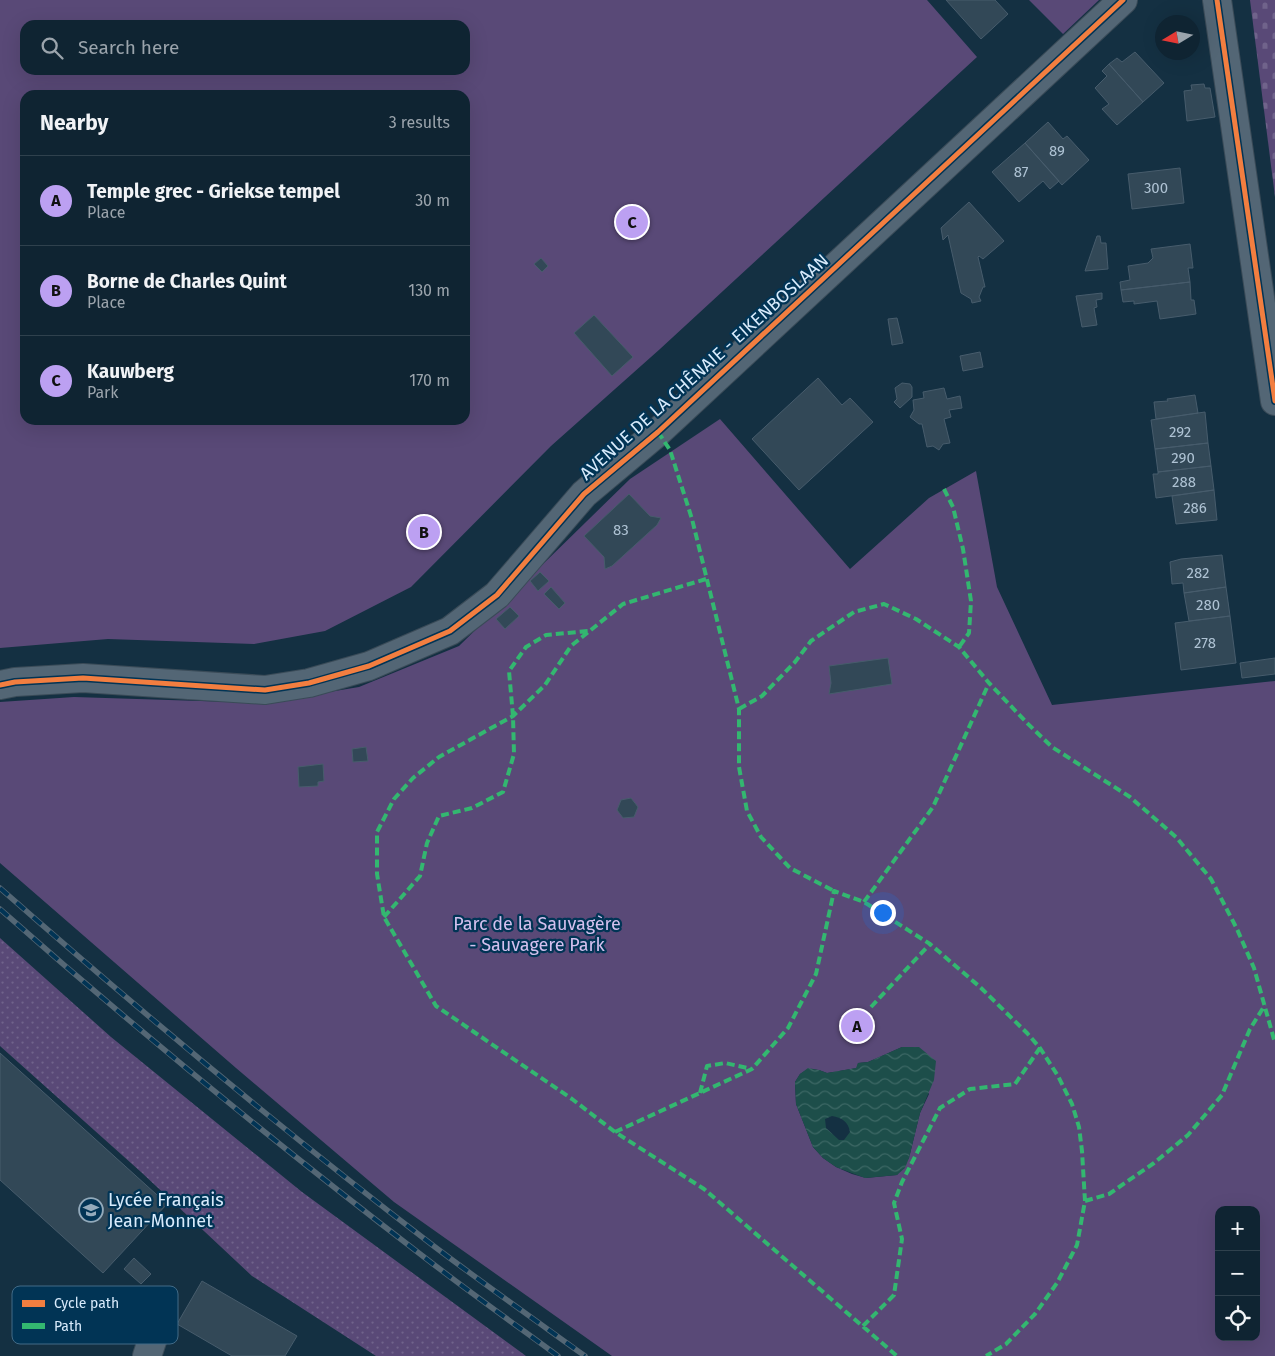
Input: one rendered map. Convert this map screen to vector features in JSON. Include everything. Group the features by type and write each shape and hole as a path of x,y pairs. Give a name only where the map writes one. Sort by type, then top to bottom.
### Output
{"street":[{"name":"AVENUE DE LA CHÊNAIE - EIKENBOSLAAN","path":"0,686 15,682 83,678 265,690 309,683 369,666 450,631 497,595 584,494 658,432 1123,0"},
{"path":"1217,0 1275,401"},
{"path":"147,1356 151,1344"}],"green space":[{"path":"0,0 927,0 977,57 660,349 551,446 411,587 325,631 254,644 108,639 0,648"},
{"path":"1029,0 1099,0 1063,34"},
{"path":"1250,0 1275,0 1275,197"},
{"name":"Parc de la Sauvagère - Sauvagere Park","path":"720,419 850,569 929,498 976,471 997,587 1052,705 1275,681 1275,1356 612,1356 394,1202 0,863 0,702 74,697 263,703 359,687 459,646 630,479","holes":["902,1047 929,1094 920,1113 909,1158 897,1175 866,1178 836,1167 823,1158 813,1147 796,1104 795,1082 800,1074 808,1069 827,1073 857,1068 858,1063 868,1062"]},
{"path":"0,938 111,1037 302,1192 526,1356 376,1356 252,1276 141,1172 0,1046"}],"water":[{"path":"902,1047 919,1047 936,1061 934,1080 920,1113 909,1158 905,1168 897,1175 865,1178 836,1167 823,1158 813,1147 796,1104 795,1082 800,1074 808,1068 827,1073 856,1068 858,1063 868,1062","holes":["832,1116 842,1119 848,1125 850,1132 844,1140 839,1140 826,1128 825,1119"]}],"building":[{"path":"946,0 995,0 1008,14 981,39"},
{"path":"1135,52 1164,83 1143,102 1109,64 1117,58 1122,62"},
{"path":"1109,64 1143,102 1117,125 1102,109 1109,104 1095,88 1107,76 1102,71"},
{"path":"1204,84 1205,88 1210,88 1215,117 1187,121 1184,91 1192,90 1191,85"},
{"path":"1048,122 1063,139 1067,136 1089,160 1062,185 1025,143"},
{"path":"1025,143 1059,181 1050,189 1043,181 1019,202 992,172"},
{"path":"1180,168 1184,203 1132,209 1128,174"},
{"path":"969,202 1004,241 983,259 978,257 985,287 983,287 979,297 981,301 972,303 971,299 961,293 948,235 943,240 941,228"},
{"path":"1097,236 1100,236 1101,243 1106,243 1108,269 1085,271"},
{"path":"1190,244 1193,268 1188,268 1190,282 1121,290 1120,282 1130,280 1128,266 1148,263 1153,258 1151,249"},
{"path":"541,258 548,266 542,272 534,264"},
{"path":"1190,282 1191,300 1194,300 1196,314 1160,319 1157,301 1134,304 1134,301 1123,302 1121,290"},
{"path":"1102,293 1102,299 1096,300 1097,307 1094,308 1097,325 1082,327 1076,296"},
{"path":"594,315 633,357 612,376 574,333"},
{"path":"897,318 903,343 892,345 888,319"},
{"path":"980,352 983,367 963,371 960,356"},
{"path":"818,378 842,405 850,398 873,422 799,490 752,439"},
{"path":"902,383 910,384 912,387 912,397 900,408 894,402 897,399 895,388"},
{"path":"944,388 947,399 960,396 962,408 949,410 951,417 944,419 950,443 943,444 939,450 933,446 927,447 922,424 919,424 910,417 914,410 913,400 924,398 923,392"},
{"path":"1195,395 1198,413 1156,419 1154,402"},
{"path":"1205,412 1208,443 1155,449 1151,420"},
{"path":"1208,443 1211,466 1158,472 1155,449"},
{"path":"1211,466 1214,490 1156,498 1153,474"},
{"path":"1214,490 1217,520 1176,524 1172,496"},
{"path":"629,494 650,516 661,518 657,525 612,566 605,569 604,557 584,536"},
{"path":"1222,555 1226,587 1184,593 1183,583 1172,584 1170,562 1181,559"},
{"path":"540,572 549,581 538,591 530,581"},
{"path":"551,587 565,603 559,609 544,594"},
{"path":"1226,587 1230,616 1189,621 1184,593"},
{"path":"510,607 519,616 505,629 496,619"},
{"path":"1230,616 1236,663 1181,670 1175,623"},
{"path":"888,658 892,684 829,694 831,683 829,666"},
{"path":"1275,658 1275,674 1242,678 1240,663"},
{"path":"366,747 368,761 353,762 352,749"},
{"path":"323,764 324,781 318,782 318,786 299,787 298,767"},
{"path":"631,798 638,807 634,817 623,818 617,810 621,800"},
{"path":"857,1015 865,1018 868,1026 865,1034 857,1037 849,1034 846,1026 849,1018"},
{"path":"0,1053 167,1204 103,1273 0,1180"},
{"path":"134,1258 151,1274 141,1284 124,1269"},
{"path":"202,1281 297,1336 285,1356 232,1356 178,1325"}],"railway":[{"path":"0,888 160,1026 269,1116 435,1247 585,1356"},
{"path":"0,909 156,1043 262,1130 441,1270 558,1356"}],"marked path":[{"path":"658,432 670,450 692,519 739,709 739,767 747,811 761,837 790,868 834,891"},
{"path":"944,489 953,507 963,549 971,601 969,633 959,647"},
{"path":"706,579 623,604 571,646 545,685 513,716 439,757 413,778 394,799 377,832 377,874 384,917 436,1006 572,1099 615,1132 704,1189 897,1356"},
{"path":"739,709 762,696 795,662 811,641 854,612 884,604 916,619 959,647 989,683 1052,747 1130,797 1176,837 1211,879 1237,929 1254,968 1275,1043"},
{"path":"384,917 420,876 427,843 439,816 472,808 503,792 514,754 509,671 526,647 546,635 588,631"},
{"path":"864,902 933,807 989,683"},
{"path":"615,1132 752,1069 788,1028 816,974 834,891 864,902 930,944 980,987 1027,1033 1040,1048 1058,1076 1072,1104 1079,1127 1085,1201 1077,1245 1057,1283 1035,1314 1006,1344 986,1356"},
{"path":"871,1007 930,944"},
{"path":"1085,1201 1109,1194 1154,1163 1188,1135 1222,1095 1250,1029 1265,1005"},
{"path":"863,1326 894,1295 902,1239 894,1203 902,1182 940,1108 970,1089 1015,1084 1040,1048"},
{"path":"700,1093 707,1066 725,1063 752,1069"}],"cycle path":[{"path":"0,685 15,682 83,678 265,690 309,683 369,666 450,631 497,595 584,494 658,432 1123,0"},
{"path":"1217,0 1275,401"}],"place":[{"name":"Kauwberg","path":"632,222"},
{"name":"Borne de Charles Quint","path":"424,532"},
{"name":"Temple grec - Griekse tempel","path":"857,1026"},
{"name":"Lycée Français Jean-Monnet","path":"91,1210"}]}
